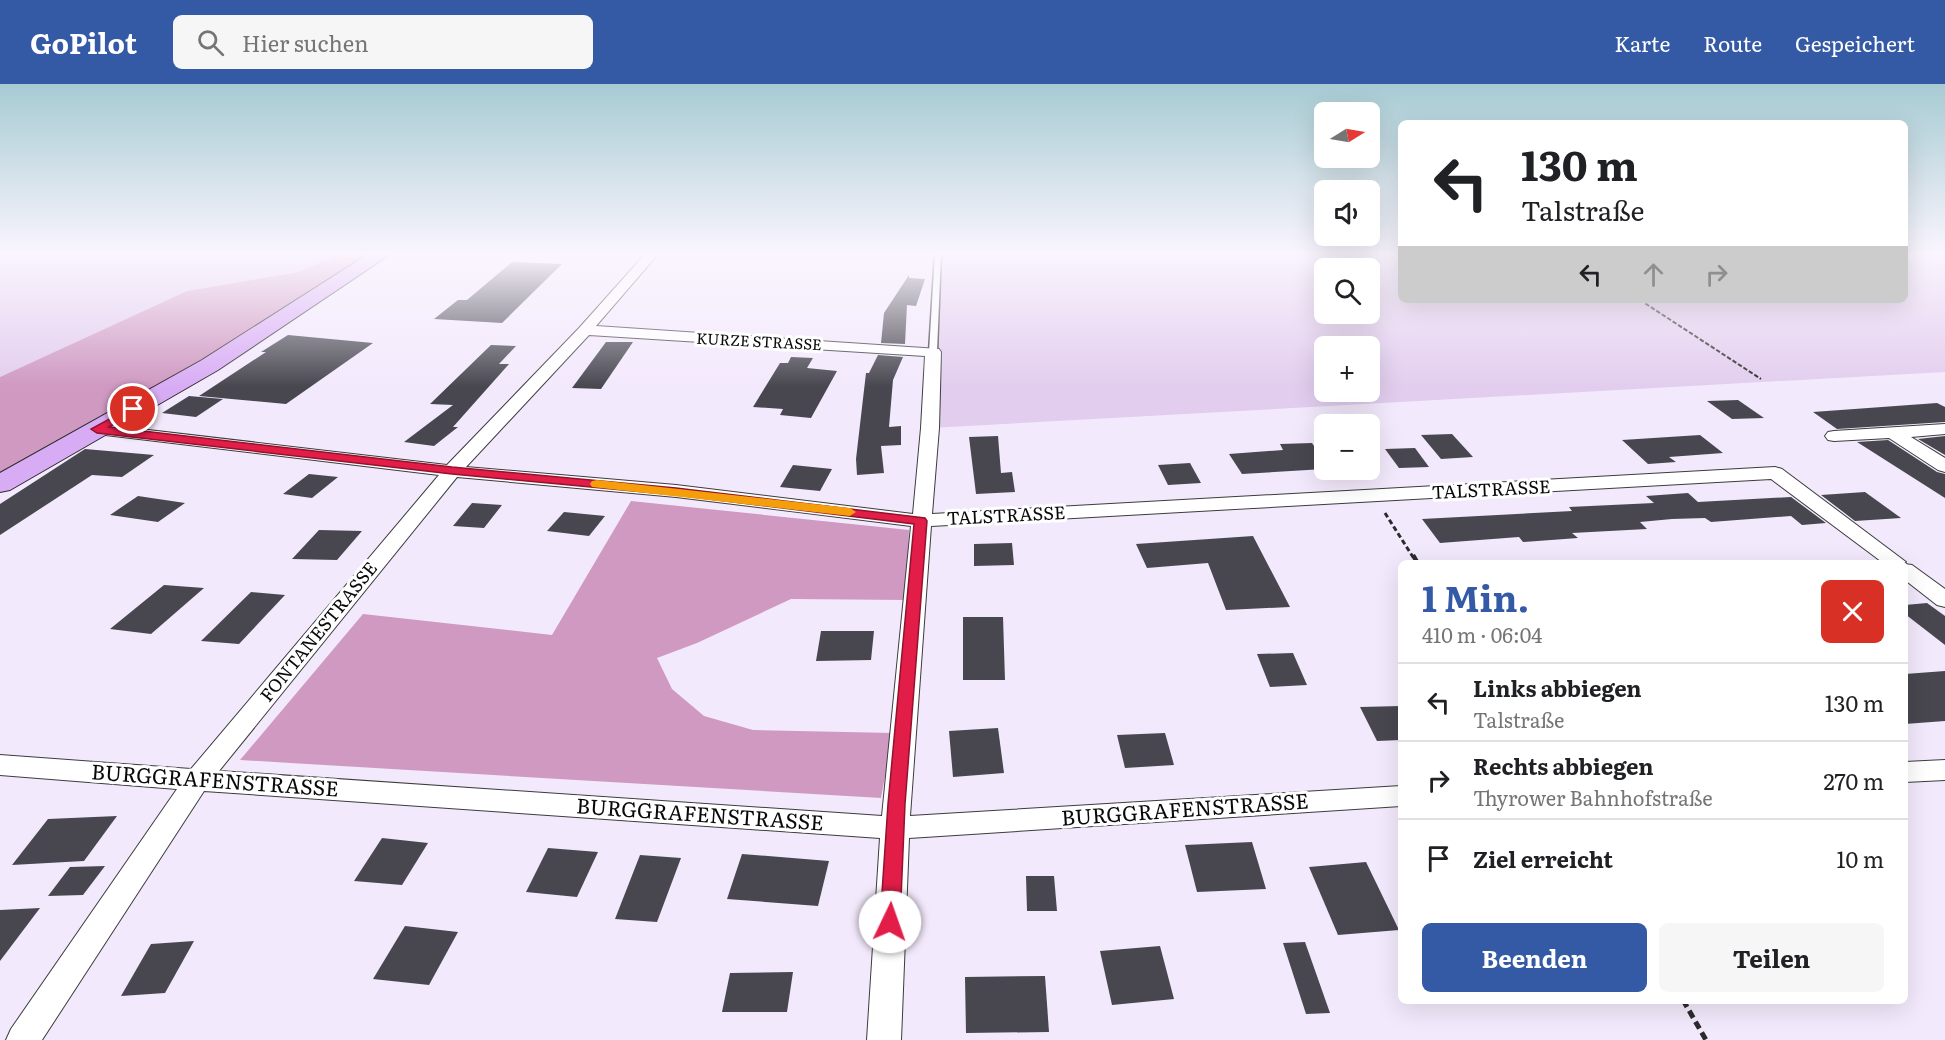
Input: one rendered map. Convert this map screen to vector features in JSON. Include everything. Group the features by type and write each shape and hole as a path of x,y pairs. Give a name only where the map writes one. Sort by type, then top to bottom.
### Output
{"main road":[{"path":"0,483 245,344 315,298"}],"street":[{"name":"FONTANESTRASSE","path":"23,1040 197,780 452,471 614,298"},
{"name":"KURZE STRASSE","path":"585,330 933,352"},
{"path":"884,1040 895,828 930,428 933,352"},
{"name":"TALSTRASSE","path":"97,429 452,471 676,491 921,521 1775,473 1892,560"},
{"path":"1834,436 1945,429"},
{"path":"1892,433 1945,466"},
{"path":"1908,572 1945,600"},
{"name":"BURGGRAFENSTRASSE","path":"0,765 895,828 1398,796"},
{"path":"1908,772 1945,770"}],"lane":[{"path":"933,352 936,298"}],"path":[{"path":"1645,303 1761,379"},
{"path":"1375,497 1416,560"},
{"path":"1685,1004 1706,1040"}],"shaded area":[{"path":"0,298 173,298 0,377"},
{"path":"173,298 299,298 206,361 0,477 0,377"},
{"path":"936,298 1314,298 1314,324 1380,324 1380,298 1398,298 1398,303 1908,303 1908,298 1945,298 1945,372 930,428"},
{"path":"631,501 909,530 906,600 791,599 697,643 657,658 672,689 704,716 753,730 893,733 881,798 240,760 363,614 552,635"}],"building":[{"path":"470,298 528,298 502,323 434,319 458,300"},
{"path":"894,298 919,298 916,306 907,305 905,344 881,343 884,313"},
{"path":"288,335 373,343 286,404 199,396 266,352 261,352"},
{"path":"606,342 633,342 601,389 572,388"},
{"path":"491,345 516,346 499,364 509,364 453,427 458,427 434,446 404,442 453,405 430,404"},
{"path":"878,355 903,357 893,380 889,427 901,426 901,445 881,446 884,473 857,475 856,459 866,373 869,373"},
{"path":"791,357 813,358 807,368 837,371 811,418 780,415 783,409 753,407 780,363 788,363"},
{"path":"189,396 223,399 196,417 162,413"},
{"path":"1738,400 1764,418 1732,419 1707,401"},
{"path":"1937,403 1945,407 1945,422 1837,429 1813,412"},
{"path":"1452,434 1473,457 1441,459 1421,435"},
{"path":"1700,435 1723,453 1669,457 1676,462 1648,464 1622,440"},
{"path":"998,436 1001,473 1012,472 1015,492 976,494 969,437"},
{"path":"1945,436 1945,455 1918,439"},
{"path":"1888,440 1937,472 1945,474 1945,498 1857,442"},
{"path":"1312,443 1314,470 1242,474 1229,454 1283,450 1280,444"},
{"path":"1415,448 1429,467 1399,468 1385,449"},
{"path":"85,449 154,455 122,477 92,475 0,535 0,504"},
{"path":"1190,463 1201,483 1168,485 1158,465"},
{"path":"793,465 832,469 820,491 780,487"},
{"path":"309,474 338,477 312,498 283,494"},
{"path":"1865,492 1901,518 1855,521 1821,495"},
{"path":"1688,493 1698,502 1791,497 1826,523 1802,525 1791,516 1711,522 1705,518 1672,519 1640,522 1647,529 1572,533 1578,538 1523,542 1519,537 1440,543 1422,519 1572,511 1569,507 1654,503 1646,496"},
{"path":"138,496 185,503 158,522 110,515"},
{"path":"472,503 502,505 484,528 453,526"},
{"path":"564,512 605,516 589,536 547,531"},
{"path":"319,530 362,531 337,560 292,559"},
{"path":"1253,536 1290,607 1226,610 1208,563 1147,568 1136,544"},
{"path":"1012,543 1014,565 974,566 974,544"},
{"path":"164,585 204,588 151,634 110,629"},
{"path":"251,592 285,595 239,644 201,641"},
{"path":"1927,603 1945,616 1945,645 1908,616 1908,605"},
{"path":"963,617 1003,617 1005,680 963,680"},
{"path":"821,631 874,631 871,660 816,661"},
{"path":"1293,653 1307,685 1270,687 1257,654"},
{"path":"1945,671 1945,721 1908,724 1908,674"},
{"path":"1398,706 1398,740 1377,741 1360,707"},
{"path":"998,728 1004,773 953,777 949,731"},
{"path":"1165,733 1174,765 1125,768 1117,735"},
{"path":"117,816 84,861 12,865 48,819"},
{"path":"382,838 428,843 402,885 354,881"},
{"path":"1252,842 1266,889 1197,892 1185,845"},
{"path":"548,848 598,852 577,897 526,892"},
{"path":"742,854 829,861 818,906 727,899"},
{"path":"640,855 681,858 657,922 615,919"},
{"path":"1366,862 1398,930 1338,935 1309,867"},
{"path":"105,866 83,895 48,896 70,867"},
{"path":"1026,876 1054,876 1057,911 1027,911"},
{"path":"40,908 0,961 0,910"},
{"path":"405,926 458,932 429,985 373,979"},
{"path":"194,941 165,993 121,996 151,944"},
{"path":"1305,942 1330,1013 1306,1014 1283,943"},
{"path":"1160,946 1174,999 1112,1005 1100,951"},
{"path":"793,972 787,1012 722,1012 730,973"},
{"path":"1045,976 1049,1032 966,1033 965,977"}],"slow traffic":[{"path":"597,484 850,512"}],"route":[{"path":"133,409 97,429 452,471 676,491 921,521 896,804 890,922"}]}
